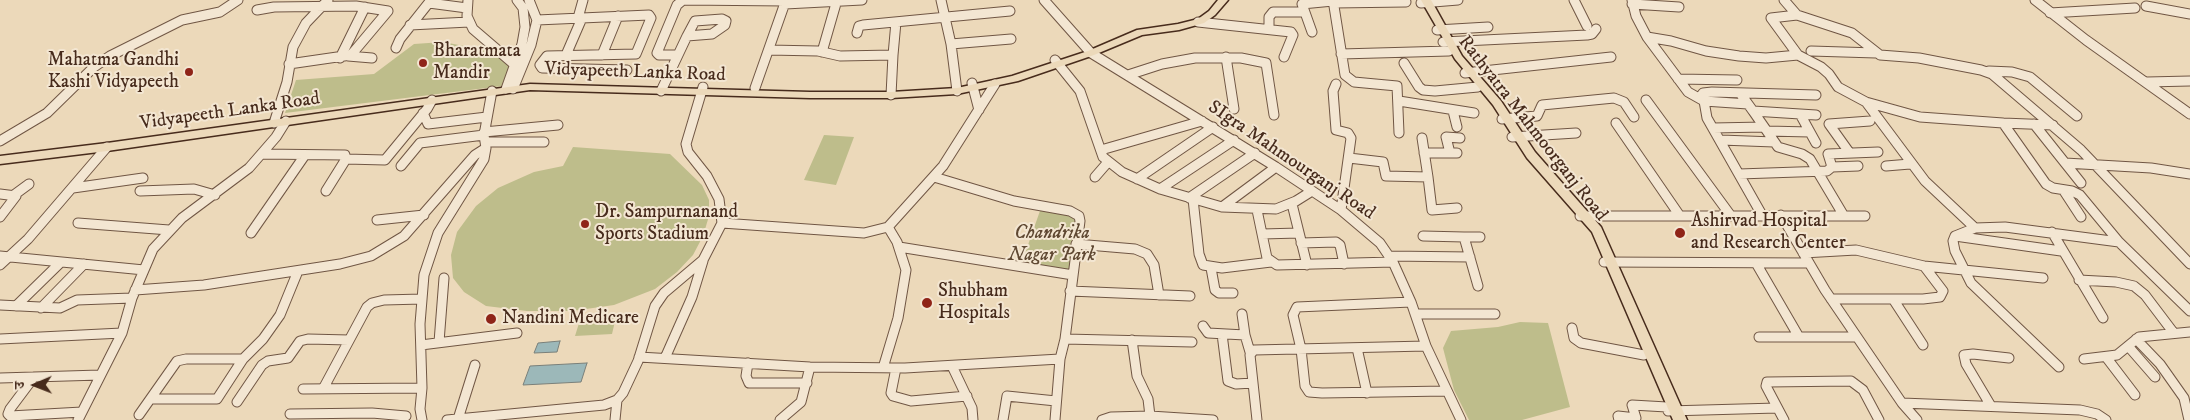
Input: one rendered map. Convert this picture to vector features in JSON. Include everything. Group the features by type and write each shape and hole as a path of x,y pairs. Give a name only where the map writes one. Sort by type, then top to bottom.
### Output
{"main road":[{"name":"Vidyapeeth Lanka Road","path":"1089,51 1137,27 1196,18 1214,0"},
{"name":"Vidyapeeth Lanka Road","path":"0,160 107,147 510,86 891,93 995,84 1140,32 1198,22 1212,13 1223,0"},
{"name":"Rathyatra Mahmoorganj Road","path":"1424,2 1447,45 1478,87 1505,119"},
{"name":"Vidyapeeth Lanka Road","path":"973,86 1057,62"},
{"name":"Rathyatra Mahmoorganj Road","path":"1468,72 1487,89 1515,137 1582,216 1597,230 1644,355 1672,414"},
{"name":"Vidyapeeth Lanka Road","path":"0,155 278,121 492,91 510,86"},
{"name":"Vidyapeeth Lanka Road","path":"703,90 755,88 891,93"},
{"name":"Rathyatra Mahmoorganj Road","path":"1608,262 1672,414"}],"street":[{"path":"0,140 47,114 94,68 110,56 182,20 220,12 238,0"},
{"path":"34,377 10,409 8,414 10,416 80,416 122,333 134,294 153,249 182,218 250,168 262,154 278,121 289,64 298,35 328,0"},
{"path":"510,86 525,27 523,8 517,0"},
{"path":"510,86 531,44 537,20 532,3 529,0"},
{"path":"566,56 580,18 582,0"},
{"path":"678,55 659,55 657,51 677,5 683,0 786,2 862,0"},
{"path":"941,0 951,44 956,88"},
{"name":"SIgra Mahmourganj Road","path":"1044,0 1089,51 1255,153 1341,210 1374,236 1391,259 1411,302 1426,346 1461,420"},
{"path":"1424,2 1458,0"},
{"path":"1574,0 1587,26"},
{"path":"1784,0 1797,15"},
{"path":"2035,0 2098,49 2190,114"},
{"path":"396,48 410,25 430,1 468,4 469,22 484,40 515,65"},
{"path":"822,52 836,1"},
{"path":"1269,29 1268,19 1270,14 1302,5 1333,1 1406,2"},
{"path":"1333,1 1343,70 1350,80 1395,84 1398,88 1399,133"},
{"path":"755,88 786,2"},
{"path":"1679,7 1632,2 1636,16 1647,37 1688,92 1702,99 1816,115"},
{"path":"1302,5 1312,32"},
{"path":"2146,6 2190,14"},
{"path":"257,10 274,7 364,7 388,11 355,51 344,57"},
{"path":"344,57 364,7"},
{"path":"2050,13 2135,8"},
{"path":"857,33 861,26 1010,11"},
{"path":"537,20 647,15 651,18 636,54 545,56 540,67 627,70"},
{"path":"1876,53 1852,33 1797,15 1772,18 1798,55 1824,69 1842,90 1866,102 1892,111 1920,117 2053,125"},
{"path":"602,55 618,16"},
{"path":"662,88 687,36 696,21 722,19 726,21 725,25 712,34 687,36"},
{"path":"410,25 469,22"},
{"path":"891,93 896,22"},
{"path":"1198,22 1269,29 1293,34 1284,57"},
{"path":"1440,30 1488,27"},
{"path":"1341,54 1587,35 1592,34 1596,29"},
{"path":"1647,37 1726,54 1757,58 1798,55"},
{"path":"951,44 1011,39"},
{"path":"769,50 822,52 840,56 894,54"},
{"path":"1811,51 1876,53 1884,56 1919,58 1987,71 2018,73 2030,77 2077,116"},
{"path":"289,64 344,57 372,58"},
{"path":"1226,57 1234,109"},
{"path":"1128,75 1178,60 1226,57 1266,63 1274,115"},
{"path":"1468,72 1611,58"},
{"path":"1057,62 1083,98 1100,150 1108,162 1137,179 1191,199 1222,207 1257,210 1276,209 1292,204 1312,191"},
{"path":"1404,63 1419,87 1423,90 1434,91 1478,87"},
{"path":"1987,71 2003,82 2053,125 2190,264"},
{"path":"1678,79 1737,80"},
{"path":"2147,82 2190,82"},
{"path":"722,223 864,233 888,227 934,178 964,136 995,84"},
{"path":"1336,84 1333,91 1336,130 1348,133 1351,138 1341,210"},
{"path":"973,86 979,110"},
{"path":"665,358 692,297 704,260 722,223 719,200 706,176 688,152 686,144 703,90"},
{"path":"290,414 372,413 403,418 421,415 424,275 438,232 481,163 492,91"},
{"path":"1762,216 1708,118 1702,99 1703,92 1816,95"},
{"path":"1740,93 1774,142 1782,150 1807,157 1844,216"},
{"path":"1505,119 1537,116 1542,105 1614,98 1624,102 1634,118"},
{"path":"346,159 385,160 432,100"},
{"path":"1646,100 1731,216"},
{"path":"1399,101 1474,113"},
{"path":"1866,102 1910,164 1925,181 1975,228"},
{"path":"1453,111 1457,127"},
{"path":"423,113 428,124 487,117"},
{"path":"1800,114 1816,144"},
{"path":"1100,150 1202,121"},
{"path":"1849,152 1829,124 1870,121"},
{"path":"1616,123 1680,216"},
{"path":"2003,123 2046,184 2053,188 2072,191 2080,195 2119,242 2190,311"},
{"path":"2034,124 2082,183"},
{"path":"0,305 62,308 80,299 204,285 340,264 370,256 404,236 475,155 485,139 558,126"},
{"path":"1137,179 1212,127"},
{"path":"1713,128 1810,132"},
{"path":"1515,137 1576,133"},
{"path":"1424,153 1453,153 1446,137 1460,138"},
{"path":"1422,138 1432,210 1456,208"},
{"path":"402,166 416,147 424,142 485,139 544,142"},
{"path":"1160,189 1234,140"},
{"path":"1721,140 1774,142"},
{"path":"0,265 4,256 28,239 107,147"},
{"path":"1832,167 1828,154 1836,152 1878,152"},
{"path":"1191,199 1255,153"},
{"path":"262,154 343,154 347,156 346,159"},
{"path":"251,233 305,155"},
{"path":"1349,158 1383,162 1386,176 1428,177"},
{"path":"326,191 346,159"},
{"path":"1095,177 1108,162"},
{"path":"2066,163 2151,168 2190,174"},
{"path":"1886,166 1910,164"},
{"path":"1739,174 1818,172 1827,171 1832,167 1858,166"},
{"path":"1222,207 1276,167"},
{"path":"73,188 143,178"},
{"path":"934,178 1014,201 1074,212 1085,212"},
{"path":"0,194 14,195 29,184"},
{"path":"140,192 194,189 215,195"},
{"path":"2064,191 2081,217"},
{"path":"1,214 14,199 14,195"},
{"path":"1191,199 1201,262 1210,268 1271,262 1284,266 1470,256"},
{"path":"1292,204 1307,265"},
{"path":"1257,210 1267,258 1271,262"},
{"path":"1054,420 1060,359 1065,340 1080,221 1079,216 1074,212"},
{"path":"377,220 424,215"},
{"path":"1781,215 1855,337 1902,403 1917,420"},
{"path":"1582,216 1865,216"},
{"path":"78,223 169,230"},
{"path":"884,368 904,290 906,270 899,247 888,227"},
{"path":"2058,367 1970,283 1952,240 1955,236 1975,228 2005,227 2119,242"},
{"path":"2052,232 2103,318"},
{"path":"1262,234 1336,242 1340,246 1344,264"},
{"path":"1423,236 1480,237"},
{"path":"1955,236 2062,250"},
{"path":"1464,237 1478,286"},
{"path":"1076,244 1135,248 1147,254 1154,265 1158,295"},
{"path":"899,247 1073,276"},
{"path":"1803,253 1856,250 1924,266 2043,278"},
{"path":"4,256 144,270"},
{"path":"476,366 453,420 521,416 604,405 617,400 623,393 639,357 655,306 664,293 704,260"},
{"path":"16,306 61,262"},
{"path":"1608,262 1808,262"},
{"path":"1756,263 1799,338"},
{"path":"41,308 84,264"},
{"path":"1831,299 1931,299 1942,296 1942,291 1924,266"},
{"path":"1210,268 1215,290 1219,293 1233,293"},
{"path":"151,399 216,399 244,359 280,315 298,270"},
{"path":"439,342 444,278"},
{"path":"2079,280 2116,282 2134,286 2145,295 2173,332"},
{"path":"1070,291 1190,296"},
{"path":"1892,299 1923,346"},
{"path":"323,388 367,307 372,303 384,300 422,300"},
{"path":"1411,302 1308,305 1297,307 1293,315 1306,390 1322,393 1446,391"},
{"path":"1242,314 1250,352 1257,420"},
{"path":"1415,314 1495,314"},
{"path":"1203,326 1204,330 1208,333 1245,335"},
{"path":"1572,328 1574,338 1581,342 1644,355"},
{"path":"2084,359 2118,355 2132,343 2154,334 2190,332"},
{"path":"0,339 122,333"},
{"path":"421,345 517,333"},
{"path":"1222,334 1228,380 1236,384 1253,383"},
{"path":"1759,337 1855,337"},
{"path":"237,402 262,365 268,361 288,358 300,342 308,340 349,340"},
{"path":"1065,340 1192,342"},
{"path":"1132,340 1137,376 1148,399 1150,416"},
{"path":"2132,343 2155,377"},
{"path":"2132,343 2160,364 2187,400 2189,420"},
{"path":"1250,352 1258,349 1426,346"},
{"path":"1357,348 1367,393"},
{"path":"1991,406 1966,364 1964,355 1973,354 2009,358"},
{"path":"639,357 810,367 884,368 1060,359"},
{"path":"2106,357 2135,395"},
{"path":"139,415 177,361 244,359"},
{"path":"748,363 746,376 749,382 806,383"},
{"path":"952,366 972,408 973,420"},
{"path":"780,420 802,402 810,367"},
{"path":"896,368 891,393 893,396 911,401 966,396"},
{"path":"0,378 100,375"},
{"path":"1784,420 1766,386 1768,382 1845,380 1860,387 1879,420"},
{"path":"303,389 422,388"},
{"path":"1003,420 1007,396 1056,401"},
{"path":"614,420 617,400"},
{"path":"1902,403 2080,410 2097,414 2106,420"},
{"path":"1619,420 1618,416 1636,418 1632,405 1672,414 1777,408"},
{"path":"1102,420 1111,417 1150,416 1213,420"}],"green space":[{"path":"443,42 517,56 502,86 285,113 296,80 374,74 414,44"},
{"path":"824,135 854,137 836,185 804,180"},
{"name":"Dr. Sampurnanand Sports Stadium","path":"573,147 670,154 702,185 709,200 709,216 703,236 693,255 677,272 655,289 614,305 572,311 527,311 486,306 464,292 453,278 451,255 457,232 476,206 498,188 534,172 563,166"},
{"name":"Chandrika Nagar Park","path":"1041,208 1074,214 1078,219 1069,270 1022,262"},
{"path":"616,317 612,334 575,336 580,320"},
{"path":"1520,322 1548,323 1570,407 1522,420 1469,420 1454,390 1443,348 1451,331 1498,327"}],"water":[{"path":"560,341 557,352 534,353 538,343"},
{"path":"587,363 581,382 523,385 530,366"}],"place":[{"name":"Bharatmata Mandir","path":"423,63"},
{"name":"Mahatma Gandhi Kashi Vidyapeeth","path":"189,72"},
{"name":"Dr. Sampurnanand Sports Stadium","path":"585,224"},
{"name":"Ashirvad Hospital and Research Center","path":"1680,233"},
{"name":"Shubham Hospitals","path":"927,303"},
{"name":"Nandini Medicare","path":"491,319"}]}
